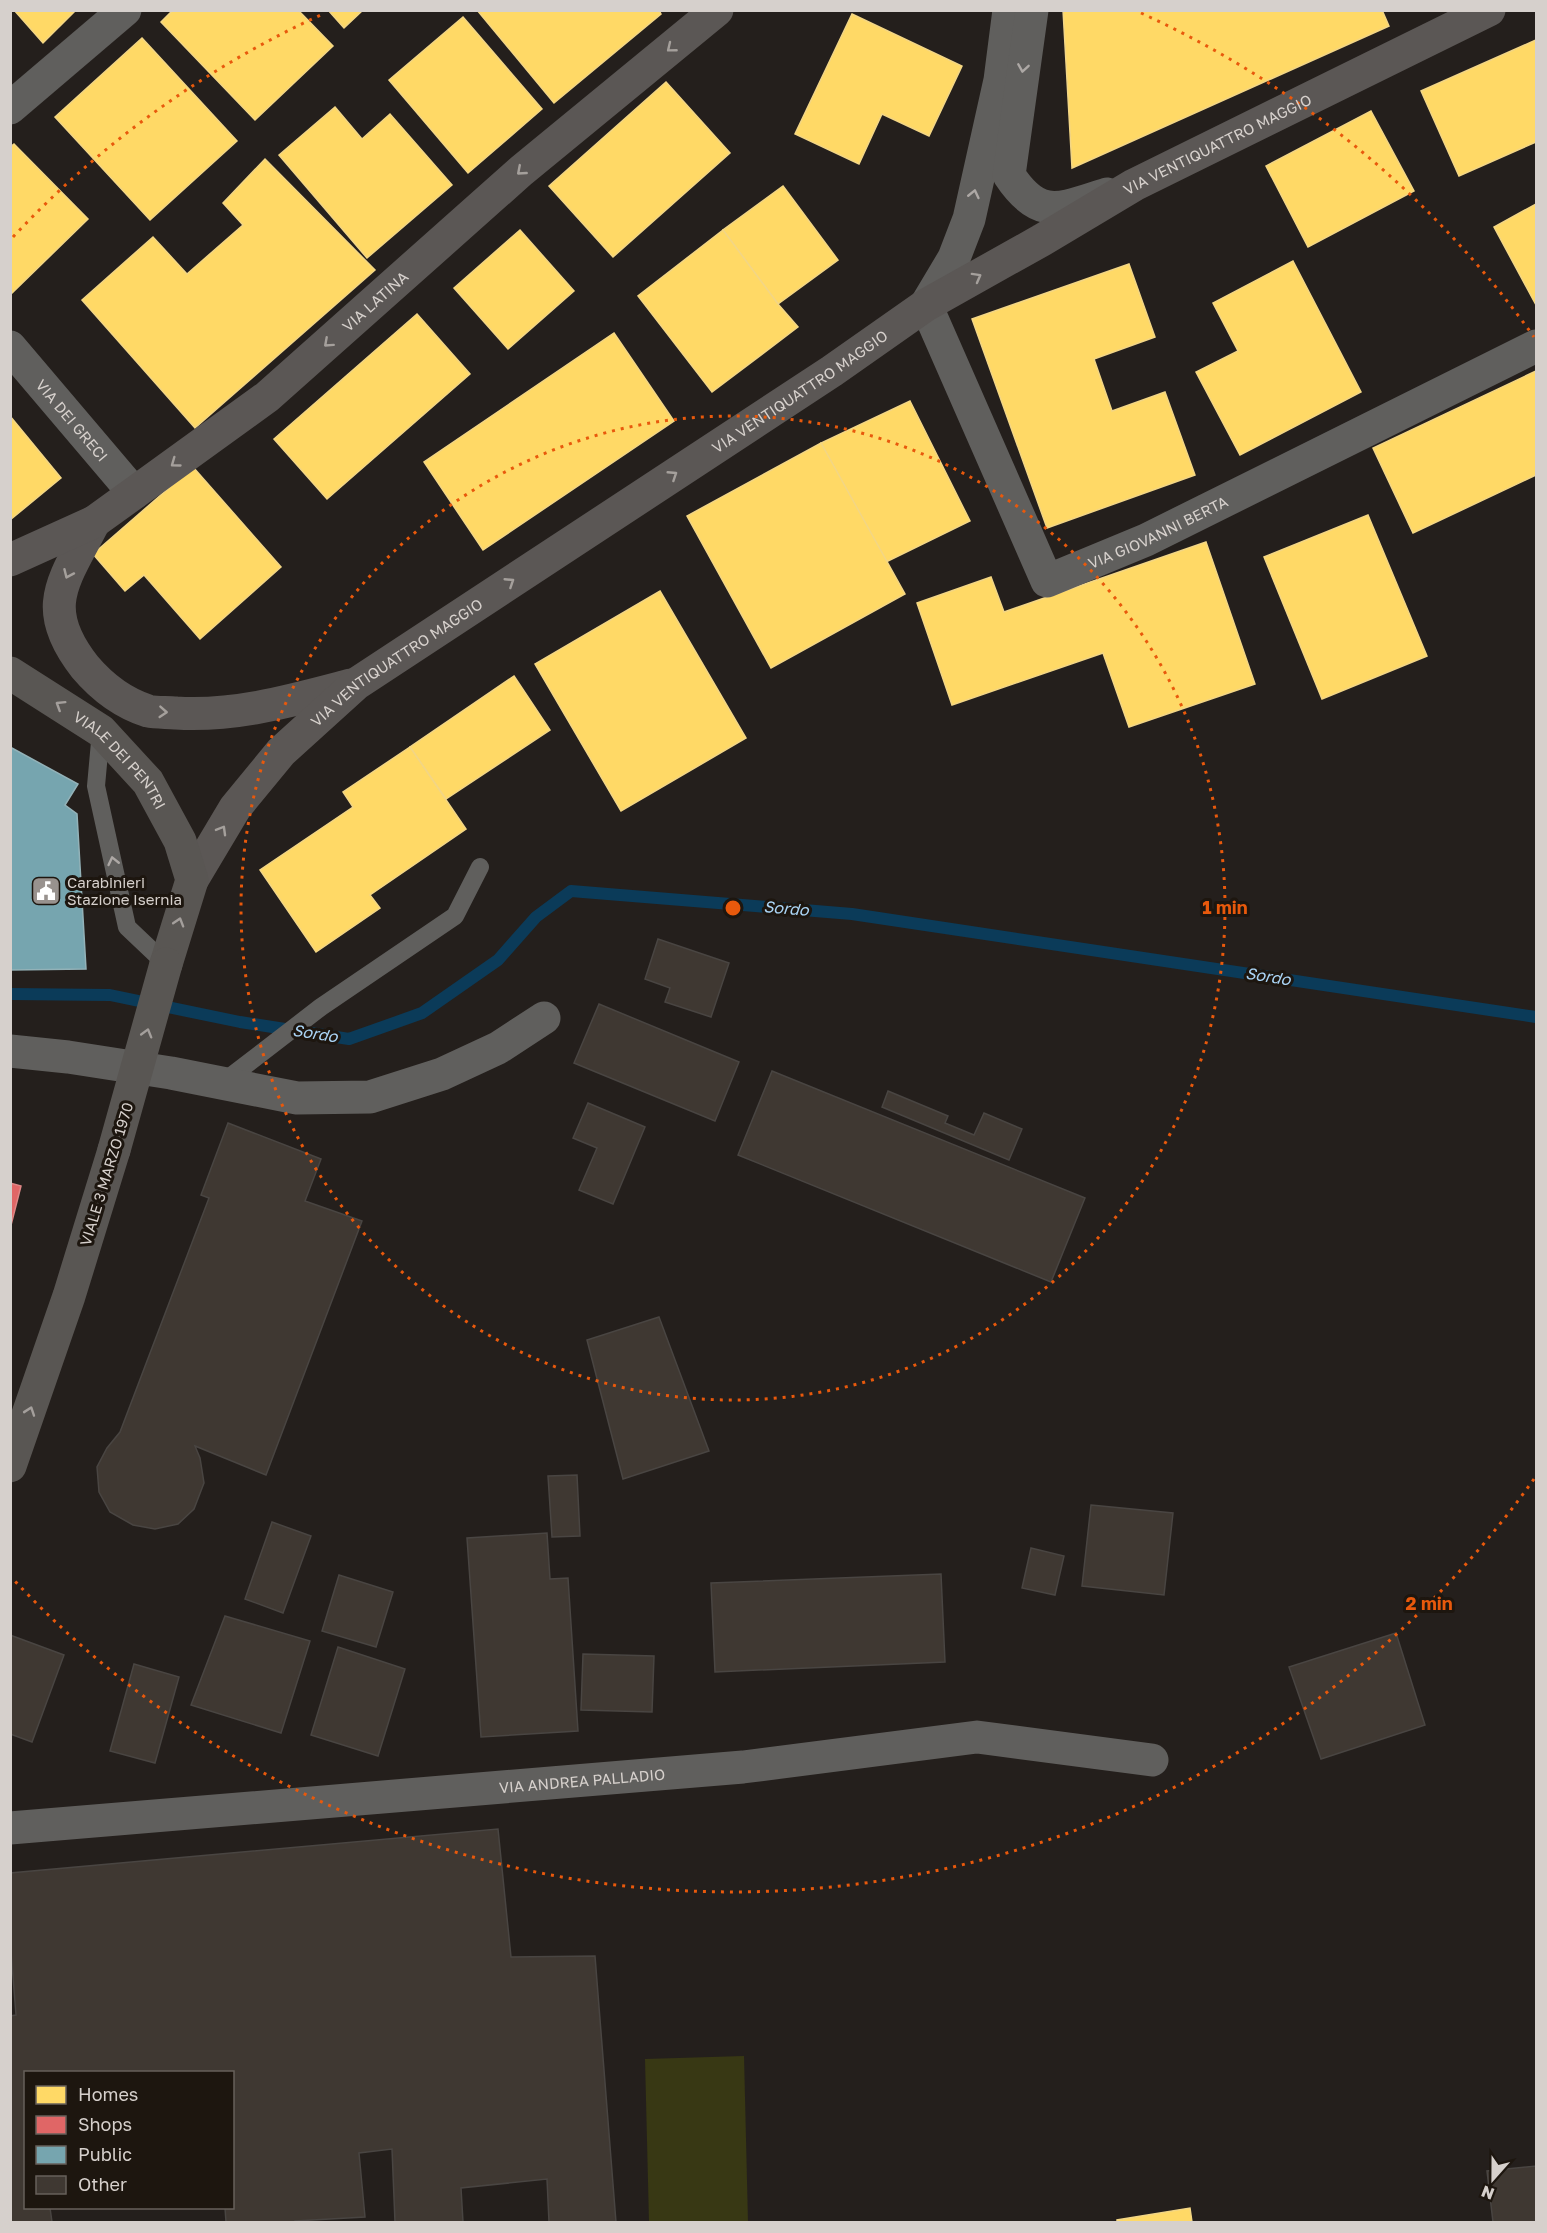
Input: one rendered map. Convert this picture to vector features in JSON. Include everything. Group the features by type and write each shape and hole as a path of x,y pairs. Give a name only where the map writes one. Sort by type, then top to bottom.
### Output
{"main road":[{"name":"VIA LATINA","path":"10,560 94,522 267,397 521,171 717,10"},
{"name":"VIA VENTIQUATTRO MAGGIO","path":"192,880 235,808 281,752 356,684 823,377 926,305 1134,185 1490,10"},
{"path":"94,522 65,578 58,603 62,630 75,653 92,675 117,697 150,711 201,715 281,704 356,684"},
{"name":"VIALE DEI PENTRI","path":"10,674 101,731 148,782 180,841 192,880"},
{"name":"VIALE 3 MARZO 1970","path":"10,1466 69,1296 192,880"}],"street":[{"path":"10,108 126,10"},
{"path":"926,305 954,258 969,219 1000,80 1009,10"},
{"path":"1032,10 1009,175 1020,193 1035,205 1061,208 1134,185"},
{"name":"VIA GIOVANNI BERTA","path":"926,305 1047,581 1146,540 1536,346"},
{"name":"VIA DEI GRECI","path":"10,346 134,493"},
{"path":"10,1051 148,1069 297,1098 370,1097 442,1074 498,1048 544,1018"},
{"name":"VIA ANDREA PALLADIO","path":"10,1828 743,1767 977,1737 1152,1760"}],"lane":[{"path":"101,731 96,786 127,927 166,964"},
{"path":"220,1084 321,1007 454,916 480,867"}],"shaded area":[{"path":"744,2056 748,2222 649,2222 645,2059"}],"building: Homes":[{"path":"14,10 76,10 43,43"},
{"path":"173,10 298,10 333,46 255,120 161,22"},
{"path":"328,10 363,10 344,28"},
{"path":"477,10 659,10 661,14 554,103"},
{"path":"1063,10 1382,10 1389,26 1072,168"},
{"path":"852,14 962,66 929,136 882,114 859,164 795,134"},
{"path":"463,17 542,109 468,173 389,80"},
{"path":"142,38 237,141 150,220 55,117"},
{"path":"1536,40 1536,142 1459,176 1421,91"},
{"path":"666,82 730,153 613,257 549,186"},
{"path":"335,107 362,139 390,114 452,185 367,258 279,155"},
{"path":"1371,111 1414,191 1308,247 1266,166"},
{"path":"14,144 88,219 10,295 10,147"},
{"path":"265,159 375,270 195,428 82,300 153,237 187,274 243,225 223,203"},
{"path":"783,186 838,260 778,304 723,230"},
{"path":"1536,204 1536,305 1494,227"},
{"path":"520,230 574,291 508,349 454,288"},
{"path":"723,230 798,327 712,392 638,296"},
{"path":"1293,261 1361,392 1240,455 1196,372 1238,351 1213,303"},
{"path":"1129,264 1155,337 1094,359 1112,411 1165,392 1195,475 1047,528 972,319"},
{"path":"417,314 470,374 327,499 274,439"},
{"path":"614,333 674,421 483,550 424,462"},
{"path":"1536,371 1536,475 1413,533 1373,448"},
{"path":"910,401 970,521 886,562 821,443"},
{"path":"10,416 61,478 10,520"},
{"path":"821,443 905,594 771,668 687,516"},
{"path":"193,467 281,567 200,639 144,575 125,591 93,554"},
{"path":"1368,515 1427,656 1322,699 1264,557"},
{"path":"1206,542 1255,684 1129,727 1103,653 952,705 917,603 991,577 1004,612"},
{"path":"660,591 746,738 621,811 535,664"},
{"path":"514,676 550,730 446,799 410,747"},
{"path":"410,747 466,829 370,895 380,908 316,952 260,870 353,807 343,792"},
{"path":"1190,2208 1192,2222 1117,2222 1117,2220"}],"building: Shops":[{"path":"10,1183 21,1186 10,1229"}],"building: Public":[{"name":"Carabinieri Stazione Isernia","path":"10,747 78,784 65,805 77,814 86,969 10,970"}],"building: Other":[{"path":"658,939 729,963 711,1017 665,1002 670,988 645,979"},
{"path":"599,1004 739,1062 715,1121 574,1063"},
{"path":"772,1071 1085,1198 1051,1282 738,1155"},
{"path":"888,1091 948,1116 945,1123 974,1135 984,1113 1022,1129 1009,1160 882,1107"},
{"path":"588,1103 645,1127 613,1204 579,1190 597,1148 573,1138"},
{"path":"228,1123 321,1159 305,1201 362,1221 266,1475 195,1446 200,1458 204,1483 194,1509 178,1524 155,1529 133,1525 110,1512 99,1492 97,1467 107,1448 120,1432 209,1198 201,1195"},
{"path":"659,1317 709,1451 623,1479 587,1340"},
{"path":"577,1475 580,1536 552,1537 548,1476"},
{"path":"1091,1505 1173,1513 1164,1595 1082,1586"},
{"path":"272,1522 311,1536 283,1613 245,1599"},
{"path":"547,1533 550,1579 568,1578 578,1731 481,1737 467,1538"},
{"path":"1031,1548 1064,1556 1055,1595 1022,1588"},
{"path":"941,1574 945,1662 715,1672 711,1583"},
{"path":"339,1575 393,1592 376,1647 322,1631"},
{"path":"225,1616 310,1641 281,1733 191,1705"},
{"path":"1396,1633 1425,1725 1321,1759 1289,1667"},
{"path":"10,1635 64,1655 32,1742 10,1734"},
{"path":"338,1647 405,1669 378,1756 311,1735"},
{"path":"583,1654 654,1656 652,1712 581,1710"},
{"path":"134,1664 179,1677 155,1763 110,1751"},
{"path":"498,1829 511,1957 595,1956 616,2222 549,2222 547,2179 461,2188 463,2222 395,2222 392,2149 359,2153 365,2217 295,2222 226,2222 225,2209 234,2209 234,2071 24,2071 24,2209 50,2209 52,2222 10,2222 10,2016 16,2015 10,1939 10,1873"},
{"path":"1536,2166 1536,2222 1493,2222 1487,2171"}],"waterway":[{"name":"Sordo","path":"10,994 110,995 240,1022 349,1039 422,1013 498,960 536,917 571,891 852,914 1536,1017"}],"place":[{"name":"Carabinieri Stazione Isernia","path":"46,891"}]}
